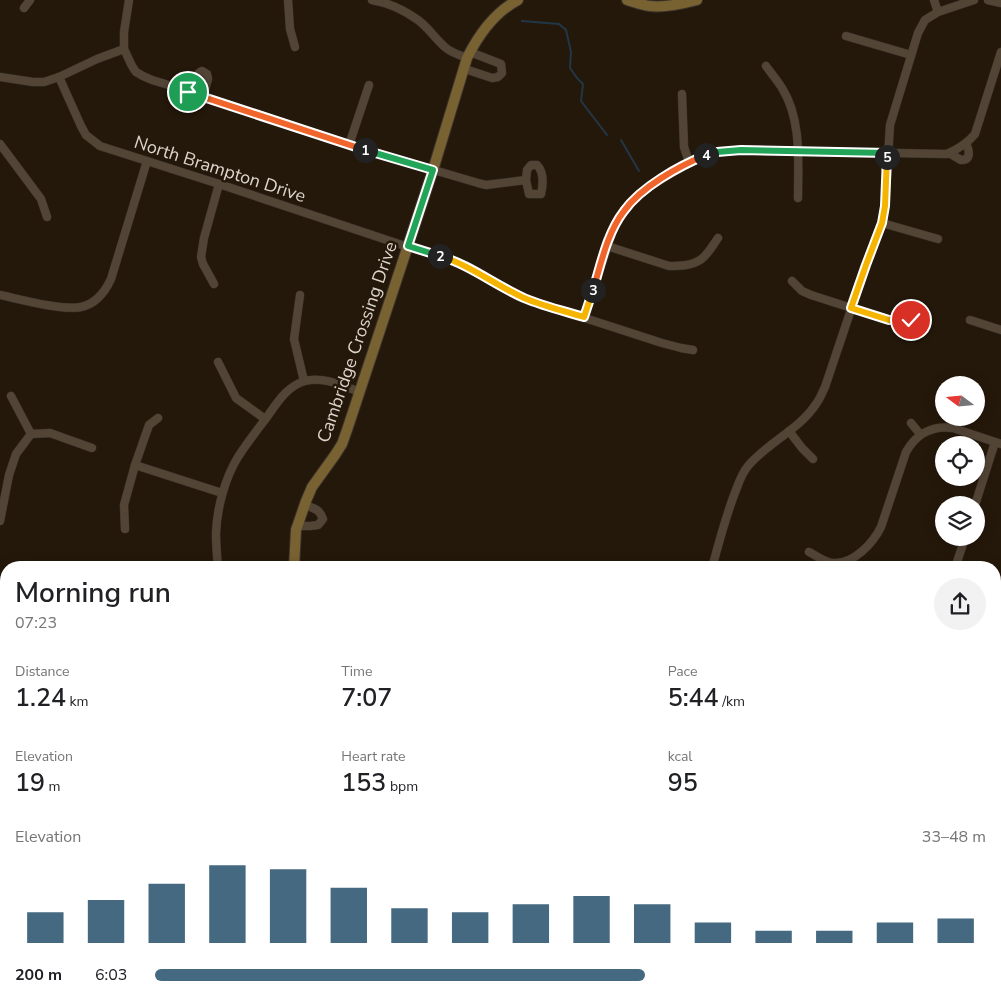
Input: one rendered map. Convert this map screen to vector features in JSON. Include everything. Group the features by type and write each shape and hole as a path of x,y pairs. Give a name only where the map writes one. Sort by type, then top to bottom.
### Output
{"street":[{"path":"24,8 30,0"},
{"path":"129,0 124,32 124,49 132,66 142,76 349,145 486,185 526,180"},
{"path":"288,0 290,29 295,47"},
{"path":"372,0 385,2 400,8 420,21 446,49 454,54 469,55 501,64 502,73 498,77 492,78 465,69"},
{"name":"Cambridge Crossing Drive","path":"294,561 296,530 304,505 312,486 342,444 469,55 476,41 488,26 504,9 518,0"},
{"path":"627,0 650,6 675,5 697,0"},
{"path":"934,0 938,12"},
{"path":"714,561 732,502 741,477 747,467 805,416 816,404 825,387 882,223 886,197 890,125 921,27 925,20 938,12 974,0"},
{"path":"988,0 1001,3"},
{"path":"846,36 911,55"},
{"path":"0,77 44,82 59,77 96,58 124,49"},
{"path":"584,317 614,227 635,198 649,187 689,162 709,154 724,151 798,150 947,154 957,150 975,134 1001,52"},
{"path":"766,66 782,88 790,104 796,126 798,198"},
{"path":"188,92 197,74 202,71 207,74 208,79 203,97"},
{"name":"North Brampton Drive","path":"59,77 86,135 106,149 456,262 471,268 502,287 526,298 662,343 693,350"},
{"path":"349,145 369,84"},
{"path":"682,94 684,147 689,162"},
{"path":"949,152 956,158 964,160 969,154 966,143"},
{"path":"0,144 41,199 47,217"},
{"path":"0,295 75,308 87,305 97,299 111,279 147,161"},
{"path":"214,284 201,257 204,238 219,184"},
{"path":"882,223 938,239"},
{"path":"607,246 668,266 684,266 700,260 718,238"},
{"path":"792,282 802,291 811,295 851,308 889,320 911,320"},
{"path":"300,295 294,339 304,381"},
{"path":"970,320 1001,330"},
{"path":"218,362 236,398 265,419"},
{"path":"218,561 216,532 222,492 238,458 283,396 290,389 304,381 316,380 323,380 360,392"},
{"path":"11,396 31,434"},
{"path":"125,529 124,505 149,426 158,418"},
{"path":"912,423 920,434"},
{"path":"845,561 864,550 877,535 906,452 920,434 946,427 998,443 979,496"},
{"path":"789,431 813,459"},
{"path":"31,434 50,433 92,448"},
{"path":"0,521 9,475 16,454 31,434"},
{"path":"136,465 222,492"},
{"path":"298,526 318,525 323,519 317,510 304,505"},
{"path":"957,561 962,546"},
{"path":"809,552 824,561"}],"waterway":[{"path":"522,21 559,24 566,30 571,52 570,68 583,84 581,101 607,135"},
{"path":"621,140 639,171"}],"route":[{"path":"188,92 349,145 433,170 408,246 471,268 502,287 526,298 584,317 614,227 624,211 635,198 649,187 689,162 717,152 741,150 888,153 885,206 882,223 851,308 889,320 911,320"}]}
